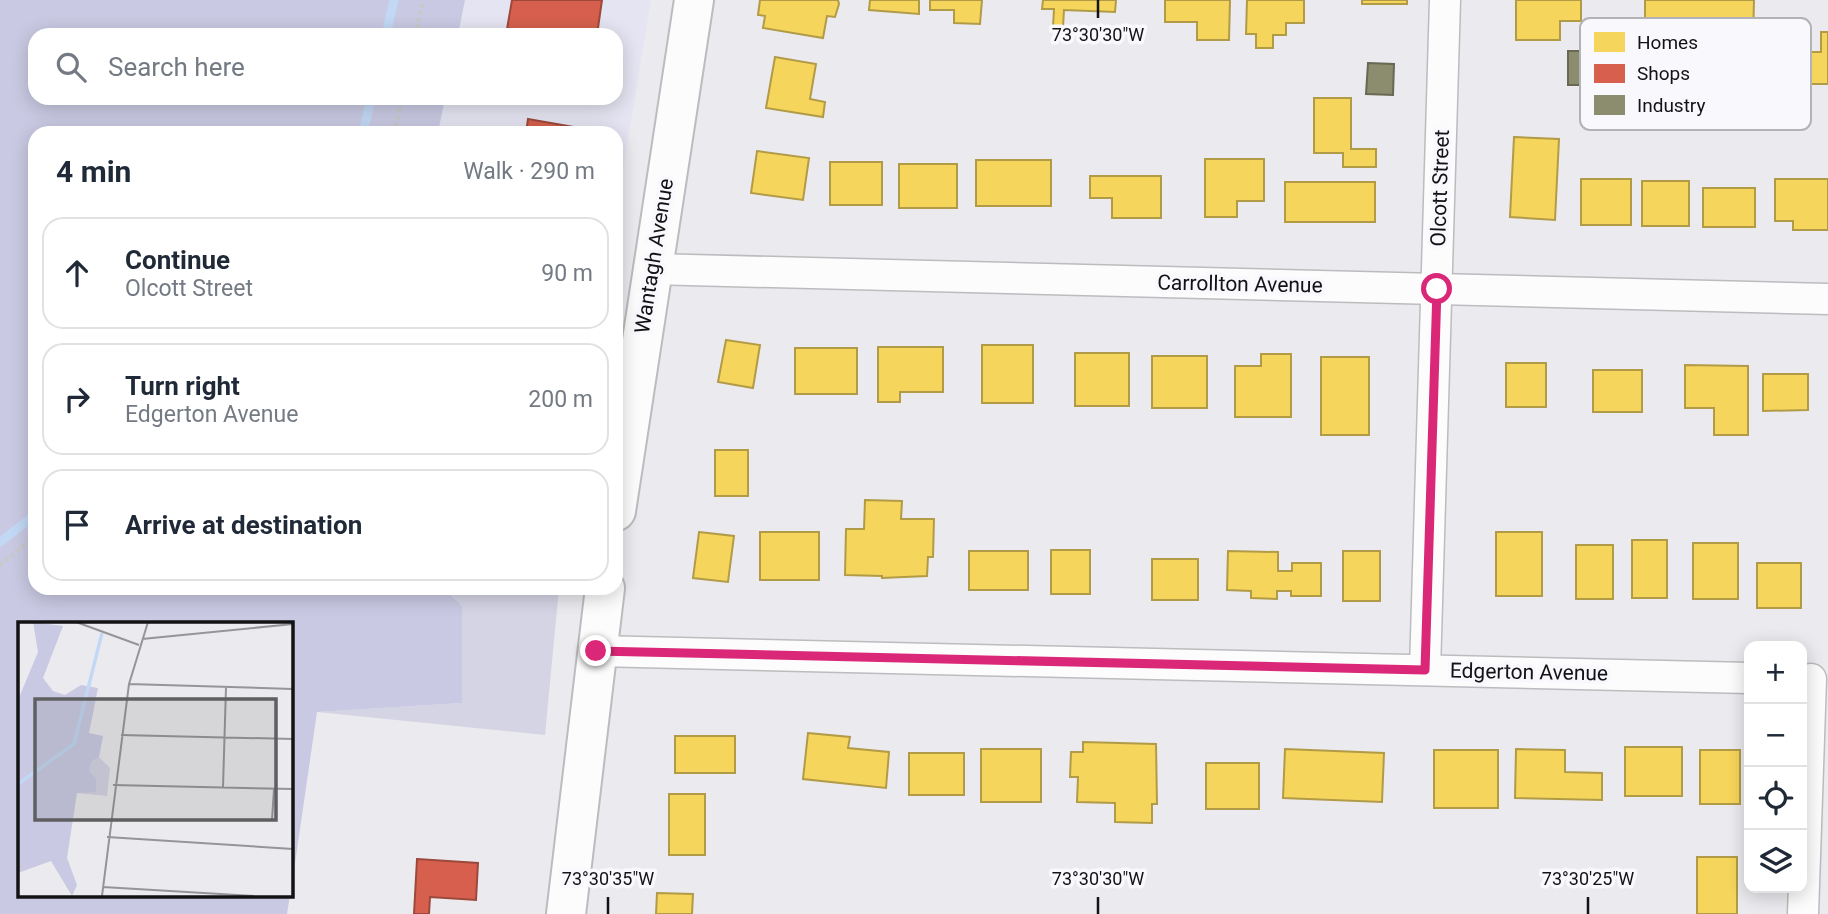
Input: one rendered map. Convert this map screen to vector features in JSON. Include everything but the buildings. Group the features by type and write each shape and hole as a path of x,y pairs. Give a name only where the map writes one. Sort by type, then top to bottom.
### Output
{"main road":[{"name":"Wantagh Avenue","path":"623,463 694,0"},
{"path":"566,914 604,595"}],"street":[{"name":"Olcott Street","path":"1425,670 1445,0"},
{"name":"Carrollton Avenue","path":"651,269 1828,299"},
{"name":"Edgerton Avenue","path":"596,651 1744,678"},
{"path":"1803,914 1814,679"}],"path":[{"path":"417,28 423,0"},
{"path":"396,126 400,105"},
{"path":"0,565 28,543"}],"shaded area":[{"path":"0,0 465,0 459,28 28,28 28,105 444,105 439,126 28,126 28,595 451,595 462,606 462,703 317,712 292,884 292,622 18,622 18,897 290,897 287,914 0,914"},
{"path":"465,0 651,0 623,170 623,126 439,126 444,105 623,105 623,28 459,28"},
{"path":"451,595 558,595 545,735 317,712 461,703 462,606"}],"waterway":[{"path":"388,28 394,0"},
{"path":"365,126 369,105"},
{"path":"0,542 28,520"}],"route":[{"path":"596,651 1425,670 1437,289"}]}
